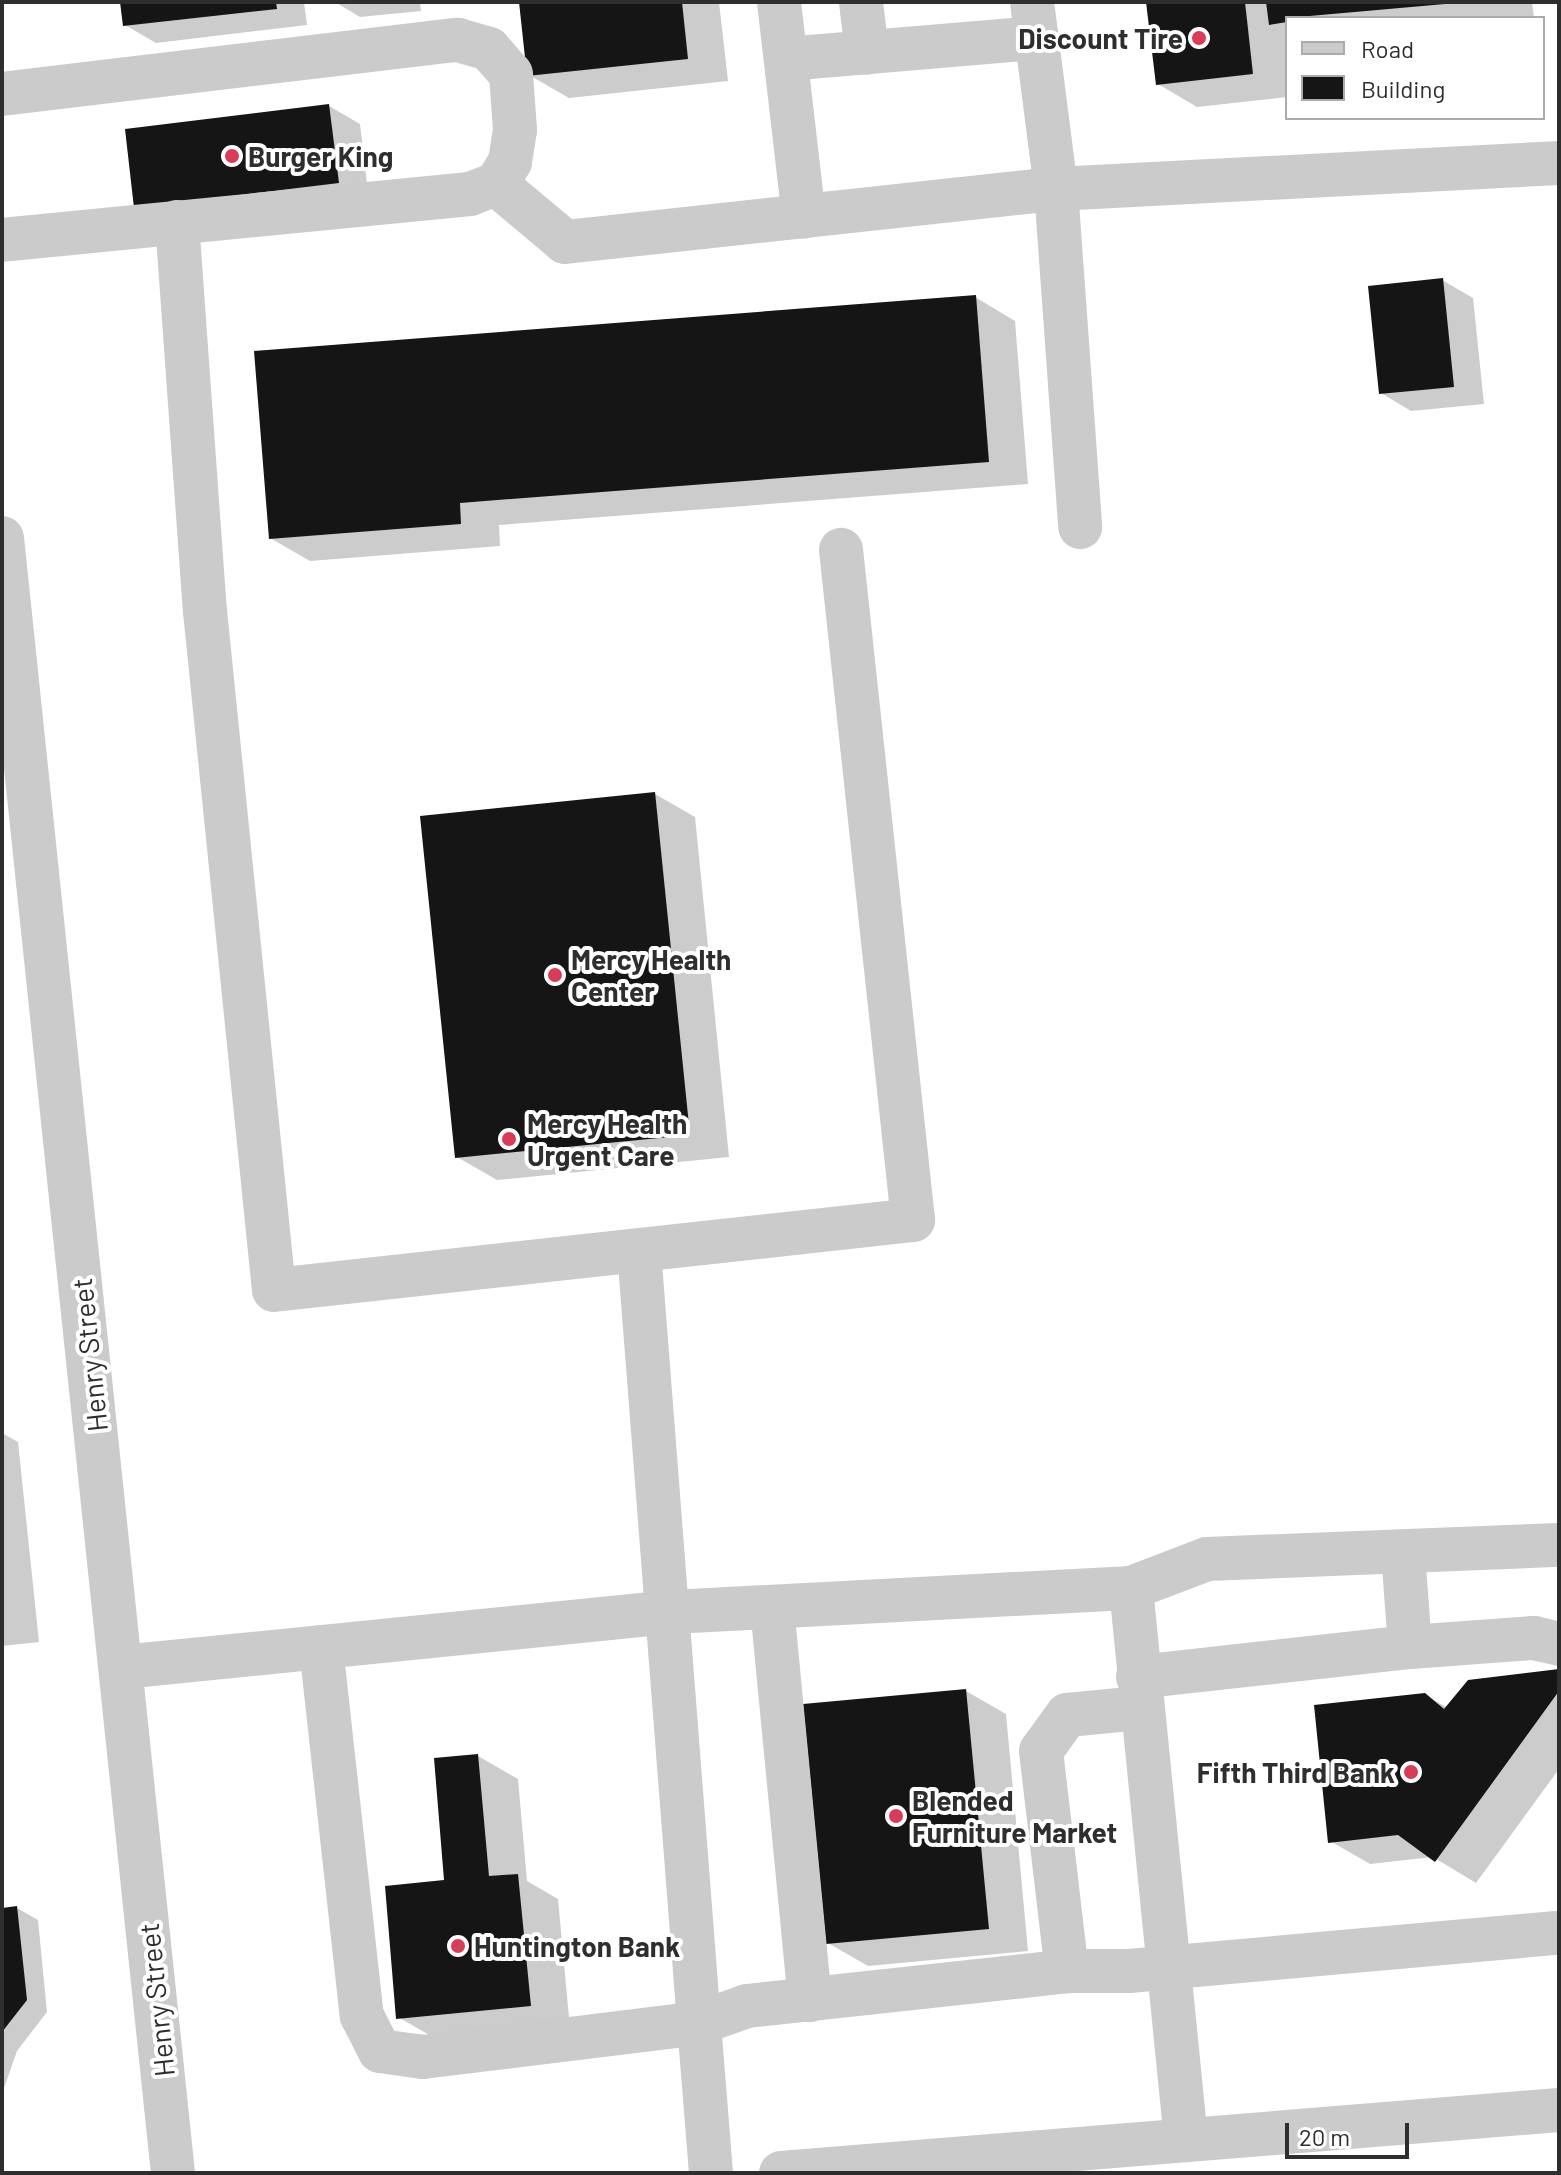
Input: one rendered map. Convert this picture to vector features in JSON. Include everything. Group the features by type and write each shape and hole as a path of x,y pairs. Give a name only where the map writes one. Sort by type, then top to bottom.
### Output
{"street":[{"path":"779,2 804,217"},
{"path":"861,2 867,53"},
{"path":"786,59 867,53 1034,20 1056,189 1080,527"},
{"path":"2,94 461,22 511,74 515,130 510,162 496,184 470,194 2,240"},
{"path":"496,184 565,242 1056,189 1559,163"},
{"path":"177,222 205,611 274,1290 913,1220 841,550"},
{"name":"Henry Street","path":"2,538 173,2173"},
{"path":"639,1250 671,1612 711,2173"},
{"path":"122,1667 671,1612 1131,1588 1207,1559 1559,1545"},
{"path":"1403,1552 1410,1647"},
{"path":"1131,1588 1186,2140"},
{"path":"772,1607 810,2000"},
{"path":"1067,1971 1041,1751 1067,1715 1139,1692 1410,1647 1534,1638 1559,1644"},
{"path":"321,1647 362,2016 380,2051 423,2057 699,2023 747,2006 1067,1971 1129,1971 1170,1964 1559,1933"},
{"path":"781,2173 904,2168 1186,2140 1559,2110"}],"building":[{"path":"120,2 276,2 277,9 123,26"},
{"path":"519,2 682,2 688,59 527,76"},
{"name":"Discount Tire","path":"1146,2 1245,2 1253,74 1156,85"},
{"path":"1266,2 1445,2 1285,16 1285,22 1269,25"},
{"name":"Burger King","path":"329,104 339,183 134,208 125,129"},
{"path":"1443,278 1454,387 1379,394 1368,286"},
{"path":"976,295 989,462 460,503 461,524 269,539 254,351"},
{"name":"Mercy Health Center","path":"655,792 690,1135 455,1158 420,816"},
{"name":"Fifth Third Bank","path":"1559,1669 1559,1691 1435,1862 1398,1835 1328,1843 1314,1705 1425,1693 1444,1709 1468,1680"},
{"name":"Blended Furniture Market","path":"966,1689 989,1929 826,1944 803,1704"},
{"name":"Huntington Bank","path":"478,1754 489,1876 518,1874 531,2006 396,2019 385,1886 444,1880 434,1758"},
{"path":"17,1906 27,2000 2,2032 2,1908"}],"place":[{"name":"Discount Tire","path":"1199,38"},
{"name":"Burger King","path":"232,156"},
{"name":"Mercy Health Center","path":"555,975"},
{"name":"Mercy Health Urgent Care","path":"509,1139"},
{"name":"Fifth Third Bank","path":"1411,1772"},
{"name":"Blended Furniture Market","path":"896,1816"},
{"name":"Huntington Bank","path":"458,1946"}]}
